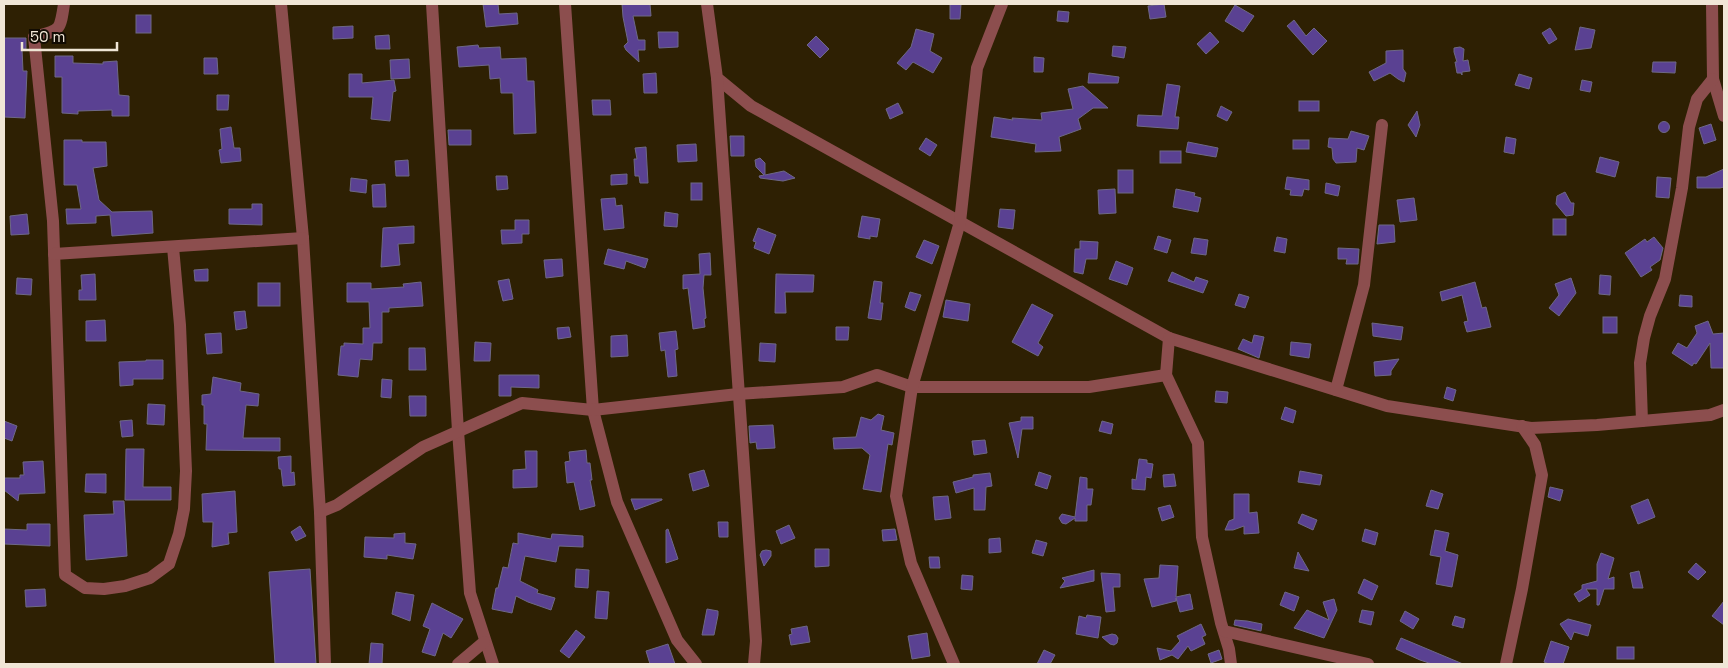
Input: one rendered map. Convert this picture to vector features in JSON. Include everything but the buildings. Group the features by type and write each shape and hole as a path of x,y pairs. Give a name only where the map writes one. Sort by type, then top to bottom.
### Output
{"street":[{"path":"64,4 60,27 55,32 34,37 53,221 65,576 85,588 104,590 150,578 169,564 179,534 184,509 186,471 180,325 174,246"},
{"path":"281,4 304,238 320,512 325,664"},
{"path":"432,4 458,431 470,593 484,642 493,664"},
{"path":"565,4 593,410 617,502 677,640 696,664"},
{"path":"707,4 717,78 756,641 754,664"},
{"path":"954,664 911,563 896,496 912,387 960,222 977,68 1002,4"},
{"path":"1712,4 1713,79 1724,116"},
{"path":"717,78 751,106 1169,338 1387,406 1531,428 1597,425 1710,415 1724,410"},
{"path":"1642,421 1640,363 1650,316 1665,279 1682,188 1688,127 1697,99 1713,79"},
{"path":"1336,390 1364,285 1382,125"},
{"path":"54,254 304,238"},
{"path":"1169,338 1166,375 1198,443 1202,537 1231,664"},
{"path":"320,512 337,505 422,447 522,403 593,410 738,394 843,387 876,375 912,387 1089,387 1166,375"},
{"path":"1506,664 1522,590 1542,475 1535,445 1522,426"},
{"path":"1224,631 1368,664"},
{"path":"458,664 484,642"}]}
